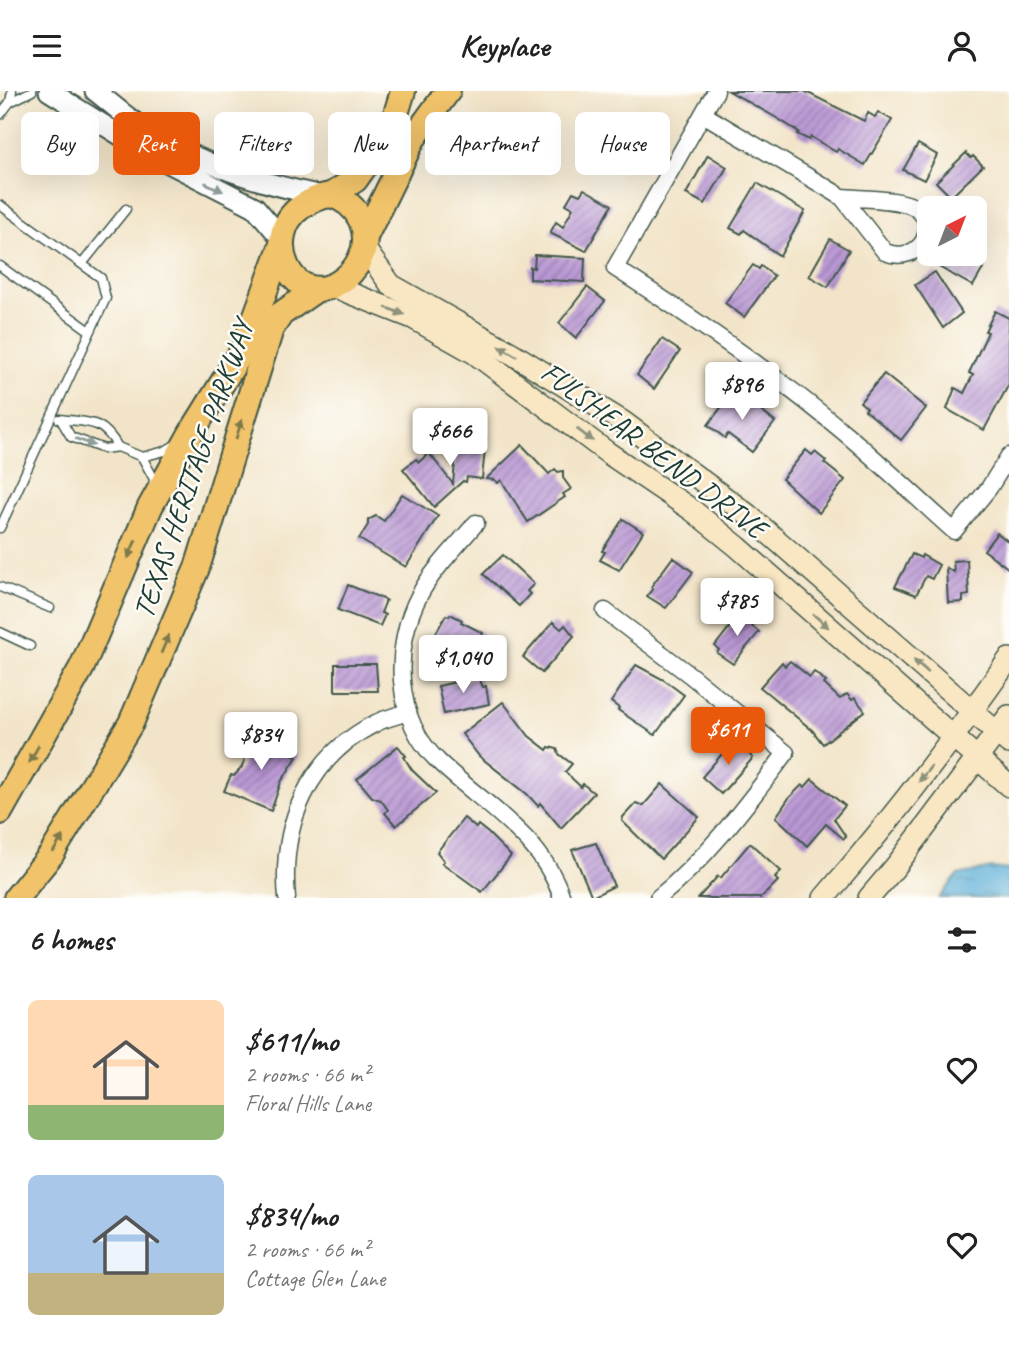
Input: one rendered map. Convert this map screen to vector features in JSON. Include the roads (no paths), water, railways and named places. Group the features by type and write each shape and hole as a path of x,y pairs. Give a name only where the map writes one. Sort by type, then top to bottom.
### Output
{"main road":[{"path":"403,91 391,130 355,180 304,205 289,218 281,243 288,269 304,286 324,288 353,271 413,139 449,91"},
{"path":"327,196 343,200 357,212 364,226 365,243"},
{"name":"TEXAS HERITAGE PARKWAY","path":"0,812 82,667 150,507 190,435 244,348 281,243"},
{"name":"FULSHEAR BEND DRIVE","path":"365,243 391,285 513,354 612,415 710,484 973,711 1005,731"},
{"name":"TEXAS HERITAGE PARKWAY","path":"16,898 51,856 131,723 197,568 271,329 281,314 324,288"},
{"name":"FULSHEAR BEND DRIVE","path":"324,288 413,318 473,352 608,453 692,510 1009,786"},
{"path":"692,510 710,484"},
{"path":"824,898 954,736 1009,659"},
{"path":"869,898 978,758 1005,731"}],"street":[{"path":"49,91 146,152 255,207 281,243"},
{"path":"95,91 146,130 203,161 254,180 327,196"},
{"path":"716,91 615,268 697,321 771,375 846,434 954,531 989,488 1009,456"},
{"path":"703,114 842,197 886,252 895,256 906,256 923,243 926,222 914,207 903,203 842,197"},
{"path":"476,523 420,593 407,624 402,657 402,685 407,712 419,738 437,761 516,828 539,852 557,881 562,898"},
{"path":"605,611 690,675 786,753 724,833 658,898"},
{"path":"287,898 285,872 289,835 300,802 313,776 332,753 355,736 377,723 407,712"}],"lane":[{"path":"10,102 12,91"},
{"path":"0,115 10,102 32,91"},
{"path":"0,205 101,278 106,298 0,527"},
{"path":"82,264 126,209"},
{"path":"0,266 90,331"},
{"path":"50,415 61,420 80,419 108,431 118,447"},
{"path":"61,420 71,437 104,449 118,447 142,457 165,451 190,435"},
{"path":"142,457 154,479 150,507"},
{"path":"0,587 50,608"},
{"path":"0,632 30,646"}],"water":[{"path":"992,868 1009,870 1009,898 939,898 958,875"}]}
